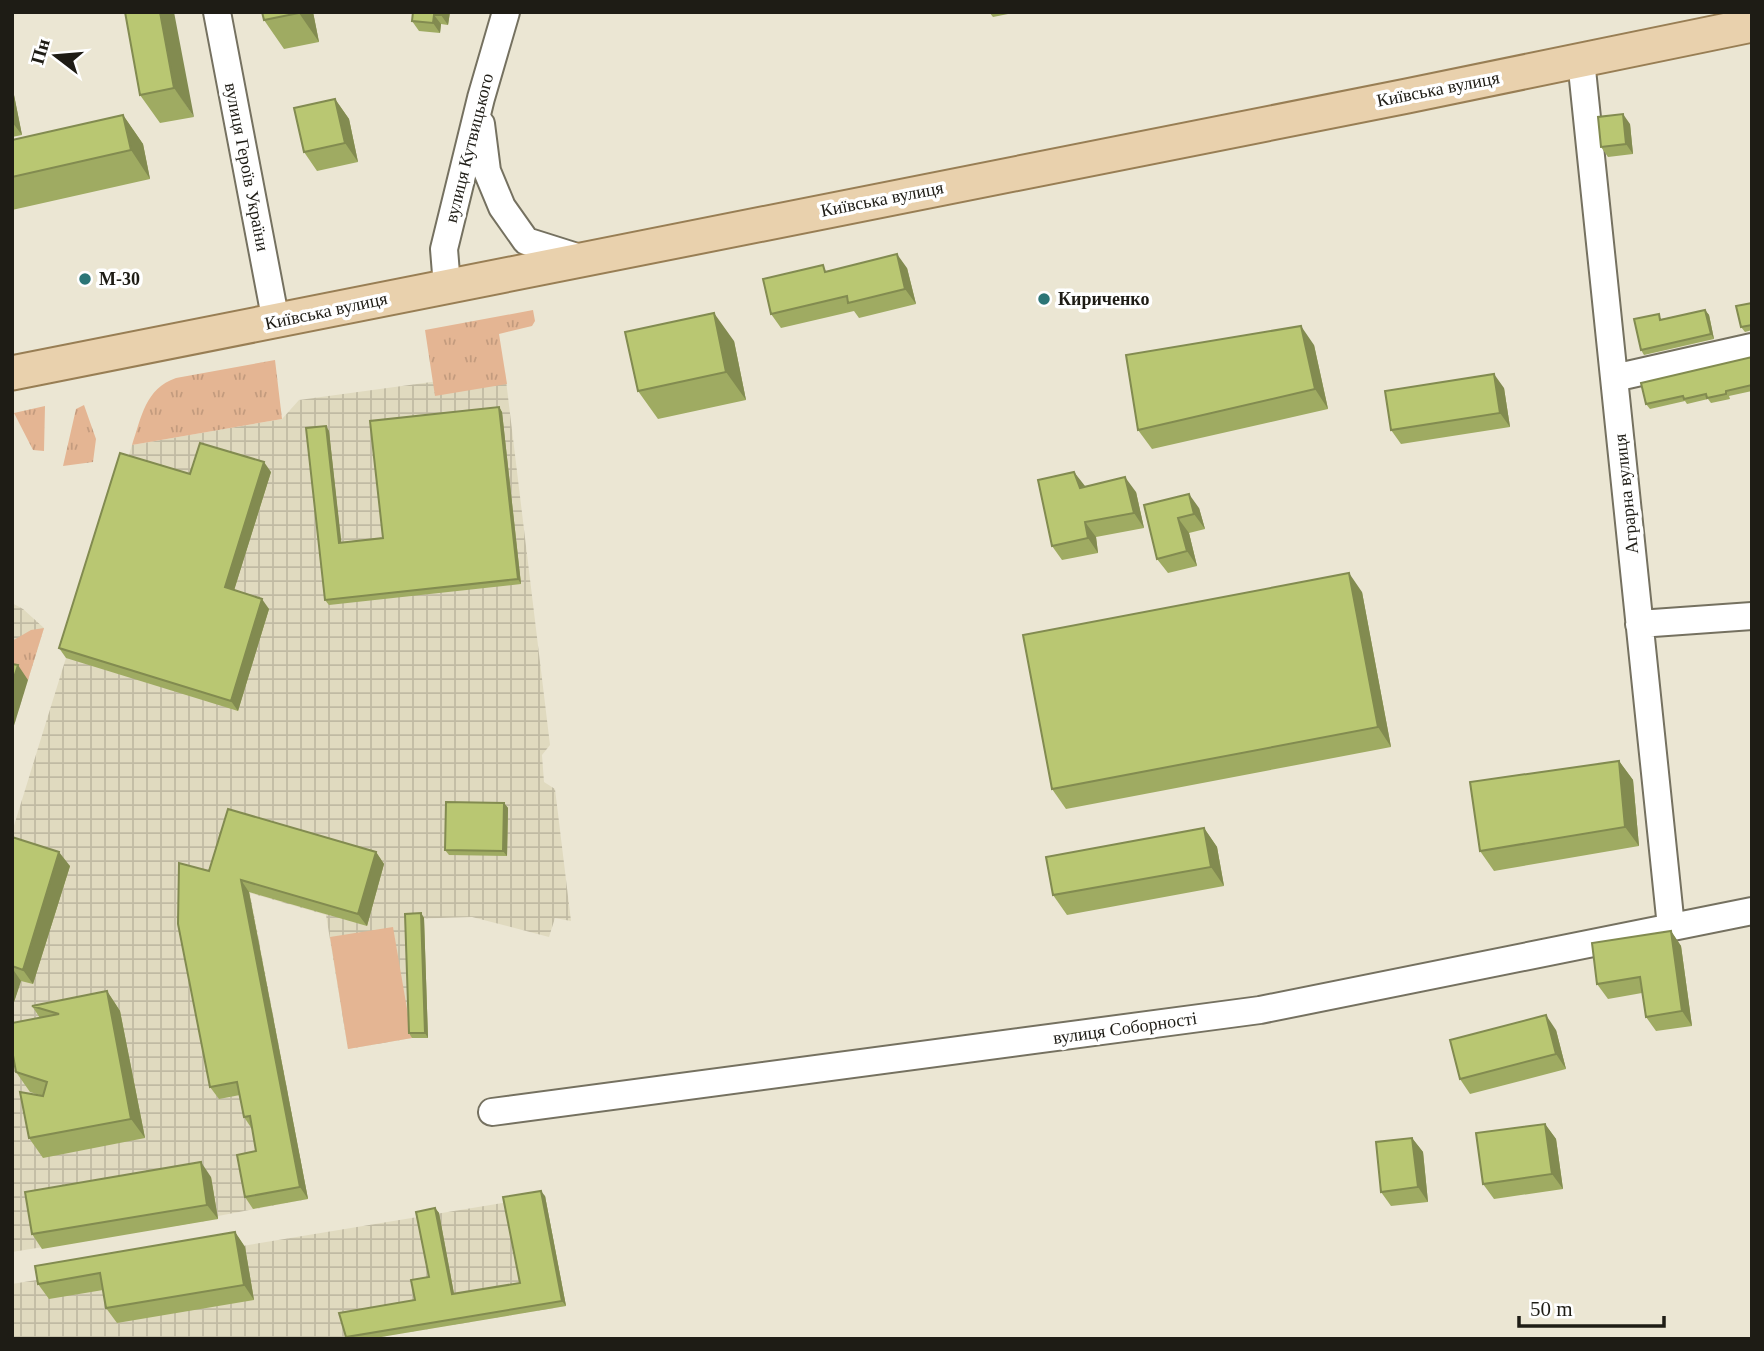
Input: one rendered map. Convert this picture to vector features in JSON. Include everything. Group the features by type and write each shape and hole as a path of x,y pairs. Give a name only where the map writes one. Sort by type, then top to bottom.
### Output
{"main road":[{"name":"Київська вулиця","path":"12,373 1752,25"}],"street":[{"name":"вулиця Героїв України","path":"217,12 276,322"},
{"name":"вулиця Кутвицького","path":"447,286 443,248 506,12"},
{"name":"Аграрна вулиця","path":"1581,60 1671,927"},
{"path":"481,98 481,139 487,171 502,207 526,241 583,259"},
{"path":"1614,379 1752,347"},
{"path":"1639,624 1752,616"},
{"name":"вулиця Соборності","path":"492,1112 1260,1010 1752,911"}],"shaded area":[{"path":"505,372 550,745 542,755 544,782 555,789 571,921 555,918 549,937 472,917 408,919 412,1038 348,1049 326,915 250,893 308,1199 218,1216 218,1219 12,1252 12,832 132,445 282,419 299,400"},
{"path":"12,603 44,628 12,732"},
{"path":"545,1196 566,1306 369,1339 12,1339 12,1284"}],"green space":[{"path":"533,310 535,321 532,326 499,334 507,384 435,396 425,330"},
{"path":"275,360 282,419 132,445 146,405 157,389 166,383 176,378"},
{"path":"84,405 96,439 93,462 63,466 76,409"},
{"path":"45,406 44,451 33,450 14,413"},
{"path":"44,628 28,680 12,675 12,641 31,630"},
{"path":"393,927 412,1038 348,1049 330,937"}],"building":[{"path":"125,12 160,12 174,88 140,95"},
{"path":"262,12 299,12 299,13 264,20"},
{"path":"413,12 442,12 441,15 434,15 433,23 412,21"},
{"path":"335,99 345,143 304,152 294,108"},
{"path":"1623,114 1626,144 1601,147 1598,117"},
{"path":"123,115 131,150 12,177 12,140"},
{"path":"897,254 905,289 848,303 847,296 771,314 763,279 823,265 825,272"},
{"path":"1752,303 1752,325 1741,327 1736,306"},
{"path":"1705,310 1711,334 1641,350 1634,319 1659,314 1660,320"},
{"path":"714,313 726,372 638,391 625,332"},
{"path":"1301,326 1315,389 1138,430 1126,355"},
{"path":"1752,357 1752,385 1707,398 1706,394 1684,399 1683,396 1646,404 1641,383"},
{"path":"1494,374 1500,413 1391,430 1385,391"},
{"path":"499,407 518,579 325,600 306,428 326,426 339,543 383,538 370,421"},
{"path":"200,443 264,462 225,587 262,599 231,701 59,648 120,453 190,474"},
{"path":"1074,472 1080,488 1125,477 1134,513 1085,522 1088,538 1052,546 1038,480"},
{"path":"1189,494 1194,514 1178,518 1187,551 1157,559 1144,505"},
{"path":"1349,573 1378,727 1052,789 1023,635"},
{"path":"12,664 18,665 12,684"},
{"path":"1619,761 1625,827 1480,851 1470,782"},
{"path":"446,802 504,803 503,851 445,850"},
{"path":"228,809 376,852 358,914 241,880 300,1187 245,1197 237,1155 256,1151 250,1116 244,1117 237,1082 210,1087 178,924 179,863 209,871"},
{"path":"1204,828 1211,867 1053,895 1046,857"},
{"path":"12,837 59,852 23,970 12,966"},
{"path":"421,913 425,1033 409,1033 405,914"},
{"path":"1671,931 1682,1011 1646,1017 1640,977 1597,984 1592,943"},
{"path":"107,991 131,1119 29,1138 20,1092 43,1096 47,1082 16,1072 12,1050 12,1023 59,1014 32,1006"},
{"path":"1546,1015 1556,1054 1460,1079 1450,1040"},
{"path":"1545,1124 1552,1174 1483,1184 1476,1133"},
{"path":"1412,1138 1418,1187 1381,1192 1376,1142"},
{"path":"201,1162 207,1205 32,1234 25,1192"},
{"path":"541,1191 562,1301 346,1337 339,1313 415,1300 411,1280 429,1277 416,1212 435,1208 452,1294 520,1283 503,1197"},
{"path":"235,1232 244,1285 106,1308 100,1273 38,1284 35,1266"}],"place":[{"name":"М-30","path":"85,279"},
{"name":"Кириченко","path":"1044,299"}]}
